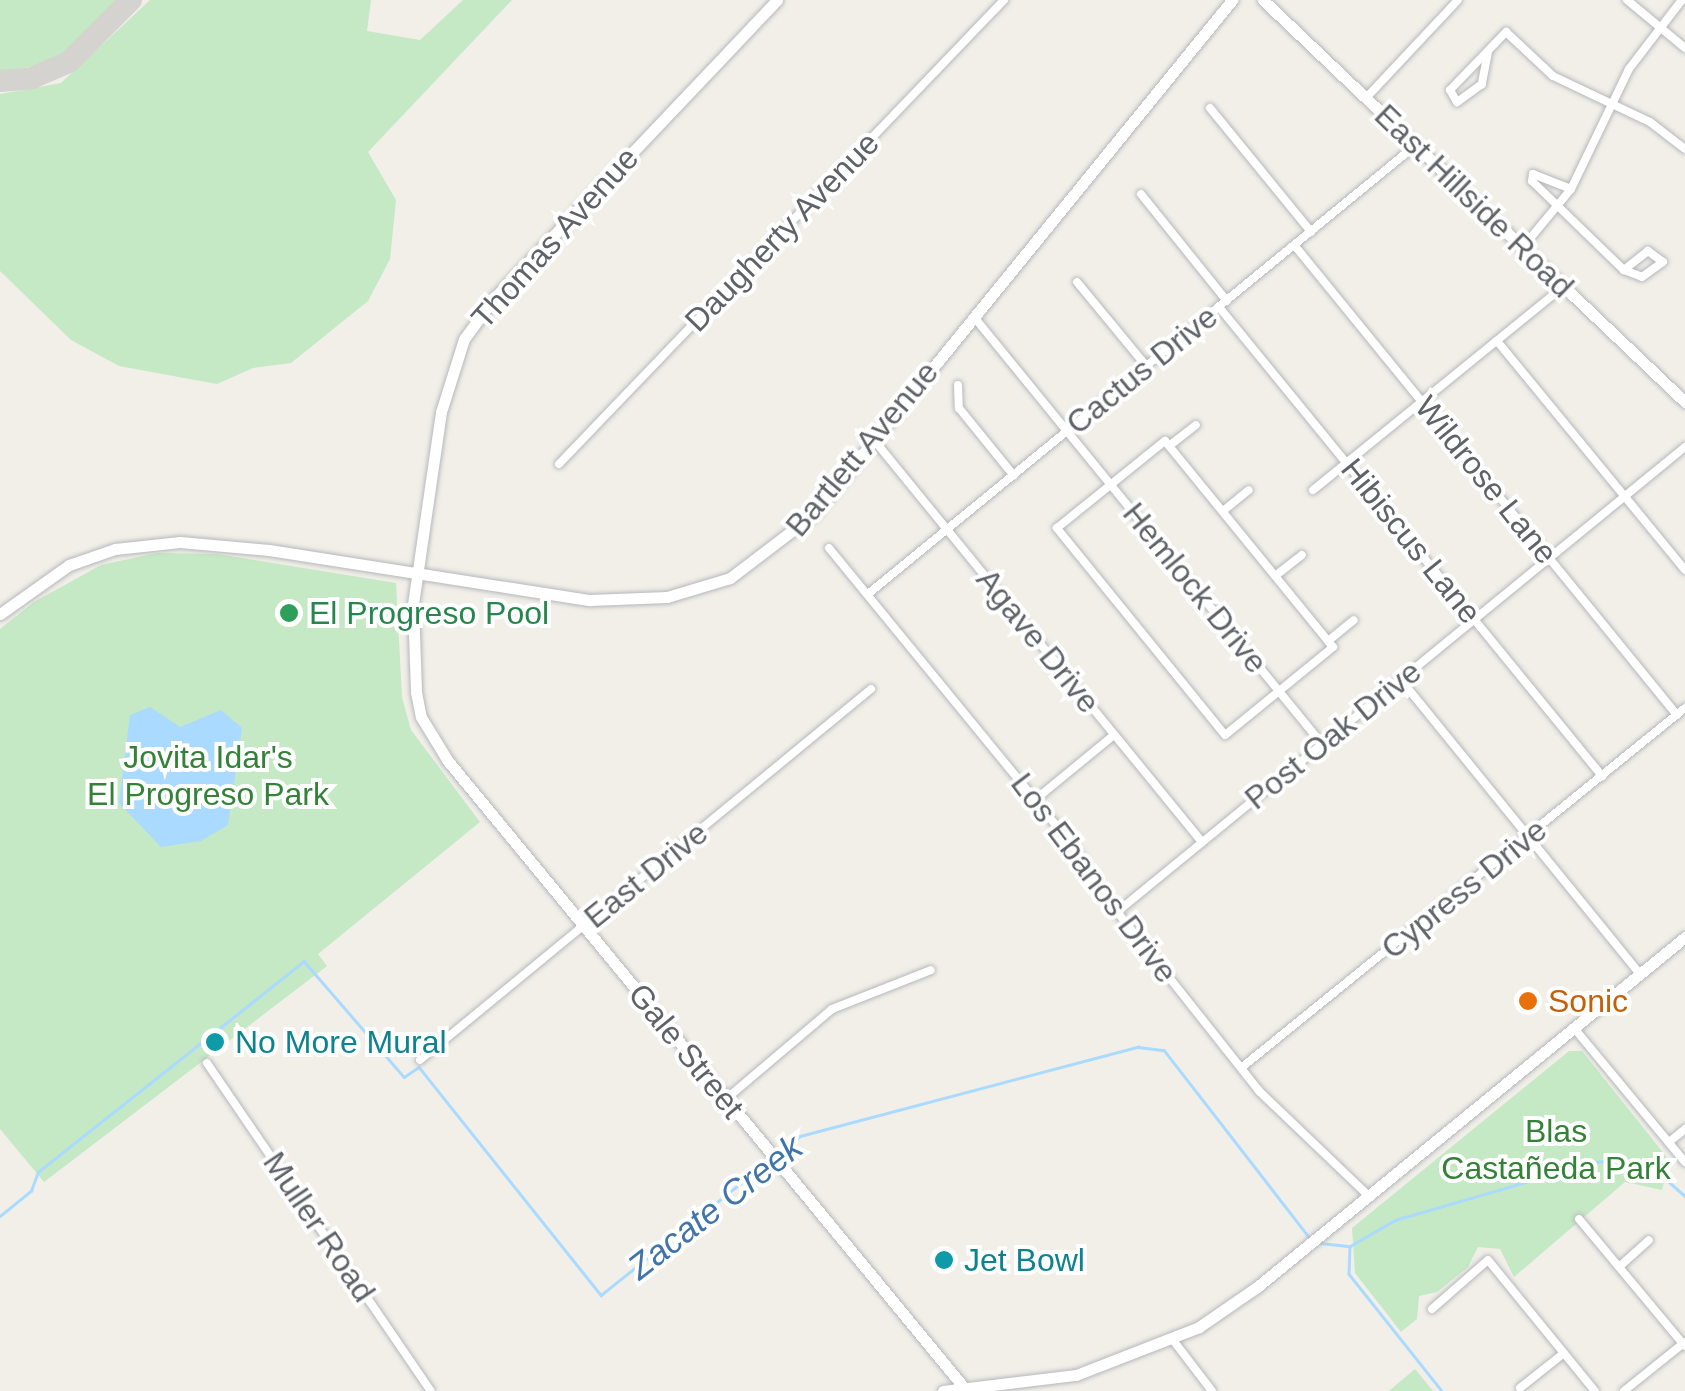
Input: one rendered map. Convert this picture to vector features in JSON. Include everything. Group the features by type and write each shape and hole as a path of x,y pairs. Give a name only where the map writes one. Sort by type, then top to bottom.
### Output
{"main road":[{"name":"Thomas Avenue","path":"484,802 421,717 413,605 441,412 464,339 494,298 777,0"},
{"name":"Bartlett Avenue","path":"0,614 69,565 115,549 180,542 620,602 709,586 790,538 1232,0"},
{"name":"East Hillside Road","path":"1264,0 1685,402"},
{"name":"Gale Street","path":"484,802 966,1390"},
{"path":"944,1391 1076,1375 1173,1340 1224,1311 1685,937"}],"street":[{"name":"Daugherty Avenue","path":"559,464 1004,0"},
{"path":"1366,98 1458,0"},
{"path":"1627,0 1659,32 1685,48"},
{"path":"1523,248 1571,189 1610,104 1682,0"},
{"path":"1488,52 1482,84 1457,102 1450,90 1506,32 1553,76 1671,137 1685,149"},
{"path":"1210,108 1311,232"},
{"path":"1671,137 1685,140"},
{"name":"Cactus Drive","path":"868,594 1416,145"},
{"path":"1571,189 1534,174 1532,182 1624,270 1642,277 1663,262 1651,251 1624,270"},
{"name":"Hibiscus Lane","path":"1141,194 1347,463 1602,776"},
{"name":"Wildrose Lane","path":"1295,246 1681,712"},
{"path":"1077,282 1146,366"},
{"path":"1313,490 1564,286"},
{"name":"Hemlock Drive","path":"974,317 1322,744"},
{"path":"1497,341 1685,570"},
{"path":"958,385 958,408 1014,476"},
{"path":"1196,425 1111,484 1057,528 1225,735 1279,692 1354,620"},
{"name":"Agave Drive","path":"874,440 1202,842"},
{"path":"1167,443 1331,644"},
{"name":"Post Oak Drive","path":"1116,912 1685,447"},
{"path":"1222,511 1249,490"},
{"name":"Los Ebanos Drive","path":"829,548 1036,798 1116,912 1241,1068 1299,1134 1369,1196"},
{"path":"1276,576 1302,555"},
{"path":"1401,680 1640,974"},
{"name":"East Drive","path":"420,1060 871,689"},
{"name":"Cypress Drive","path":"1241,1068 1681,712"},
{"path":"1036,798 1114,734"},
{"path":"726,1099 832,1009 930,970"},
{"path":"1574,1028 1685,1162"},
{"name":"Muller Road","path":"207,1063 431,1391"},
{"path":"1669,1142 1685,1129"},
{"path":"1579,1218 1684,1344 1624,1391"},
{"path":"1619,1267 1649,1240"},
{"path":"1432,1308 1488,1260 1595,1391"},
{"path":"1173,1340 1212,1391"},
{"path":"1520,1388 1564,1353"}],"green space":[{"path":"0,0 117,0 72,49 46,64 0,72"},
{"path":"150,0 371,0 367,31 420,40 463,0 512,0 368,152 396,200 390,259 368,301 291,363 253,368 217,384 119,366 71,340 0,271 0,94 61,83"},
{"name":"Jovita Idar's El Progreso Park","path":"157,553 217,554 396,583 402,697 411,730 480,822 318,954 327,966 44,1182 0,1129 0,629 34,602 101,565"},
{"name":"Blas Castañeda Park","path":"1569,1051 1582,1051 1669,1160 1662,1190 1625,1182 1514,1277 1500,1249 1478,1247 1468,1267 1437,1292 1419,1296 1417,1319 1401,1332 1355,1273 1352,1228"},
{"path":"1415,1369 1433,1391 1389,1391"}],"water":[{"path":"150,707 180,727 221,710 242,728 228,825 201,841 161,847 119,803 130,715"}],"waterway":[{"name":"Zacate Creek","path":"0,1216 31,1191 38,1172 304,961 404,1077 419,1067 601,1295 771,1159"},
{"name":"Zacate Creek","path":"777,1154 800,1136 1138,1047 1164,1050 1309,1237"},
{"path":"1320,1243 1350,1246 1395,1220 1595,1162 1626,1159 1651,1166 1685,1196"},
{"path":"1350,1246 1349,1274 1442,1391"}],"taxiway":[{"path":"0,81 32,78 69,62 131,0"}],"place":[{"name":"El Progreso Pool","path":"289,613"},
{"name":"Sonic","path":"1528,1001"},
{"name":"No More Mural","path":"215,1042"},
{"name":"Jet Bowl","path":"944,1260"}]}
